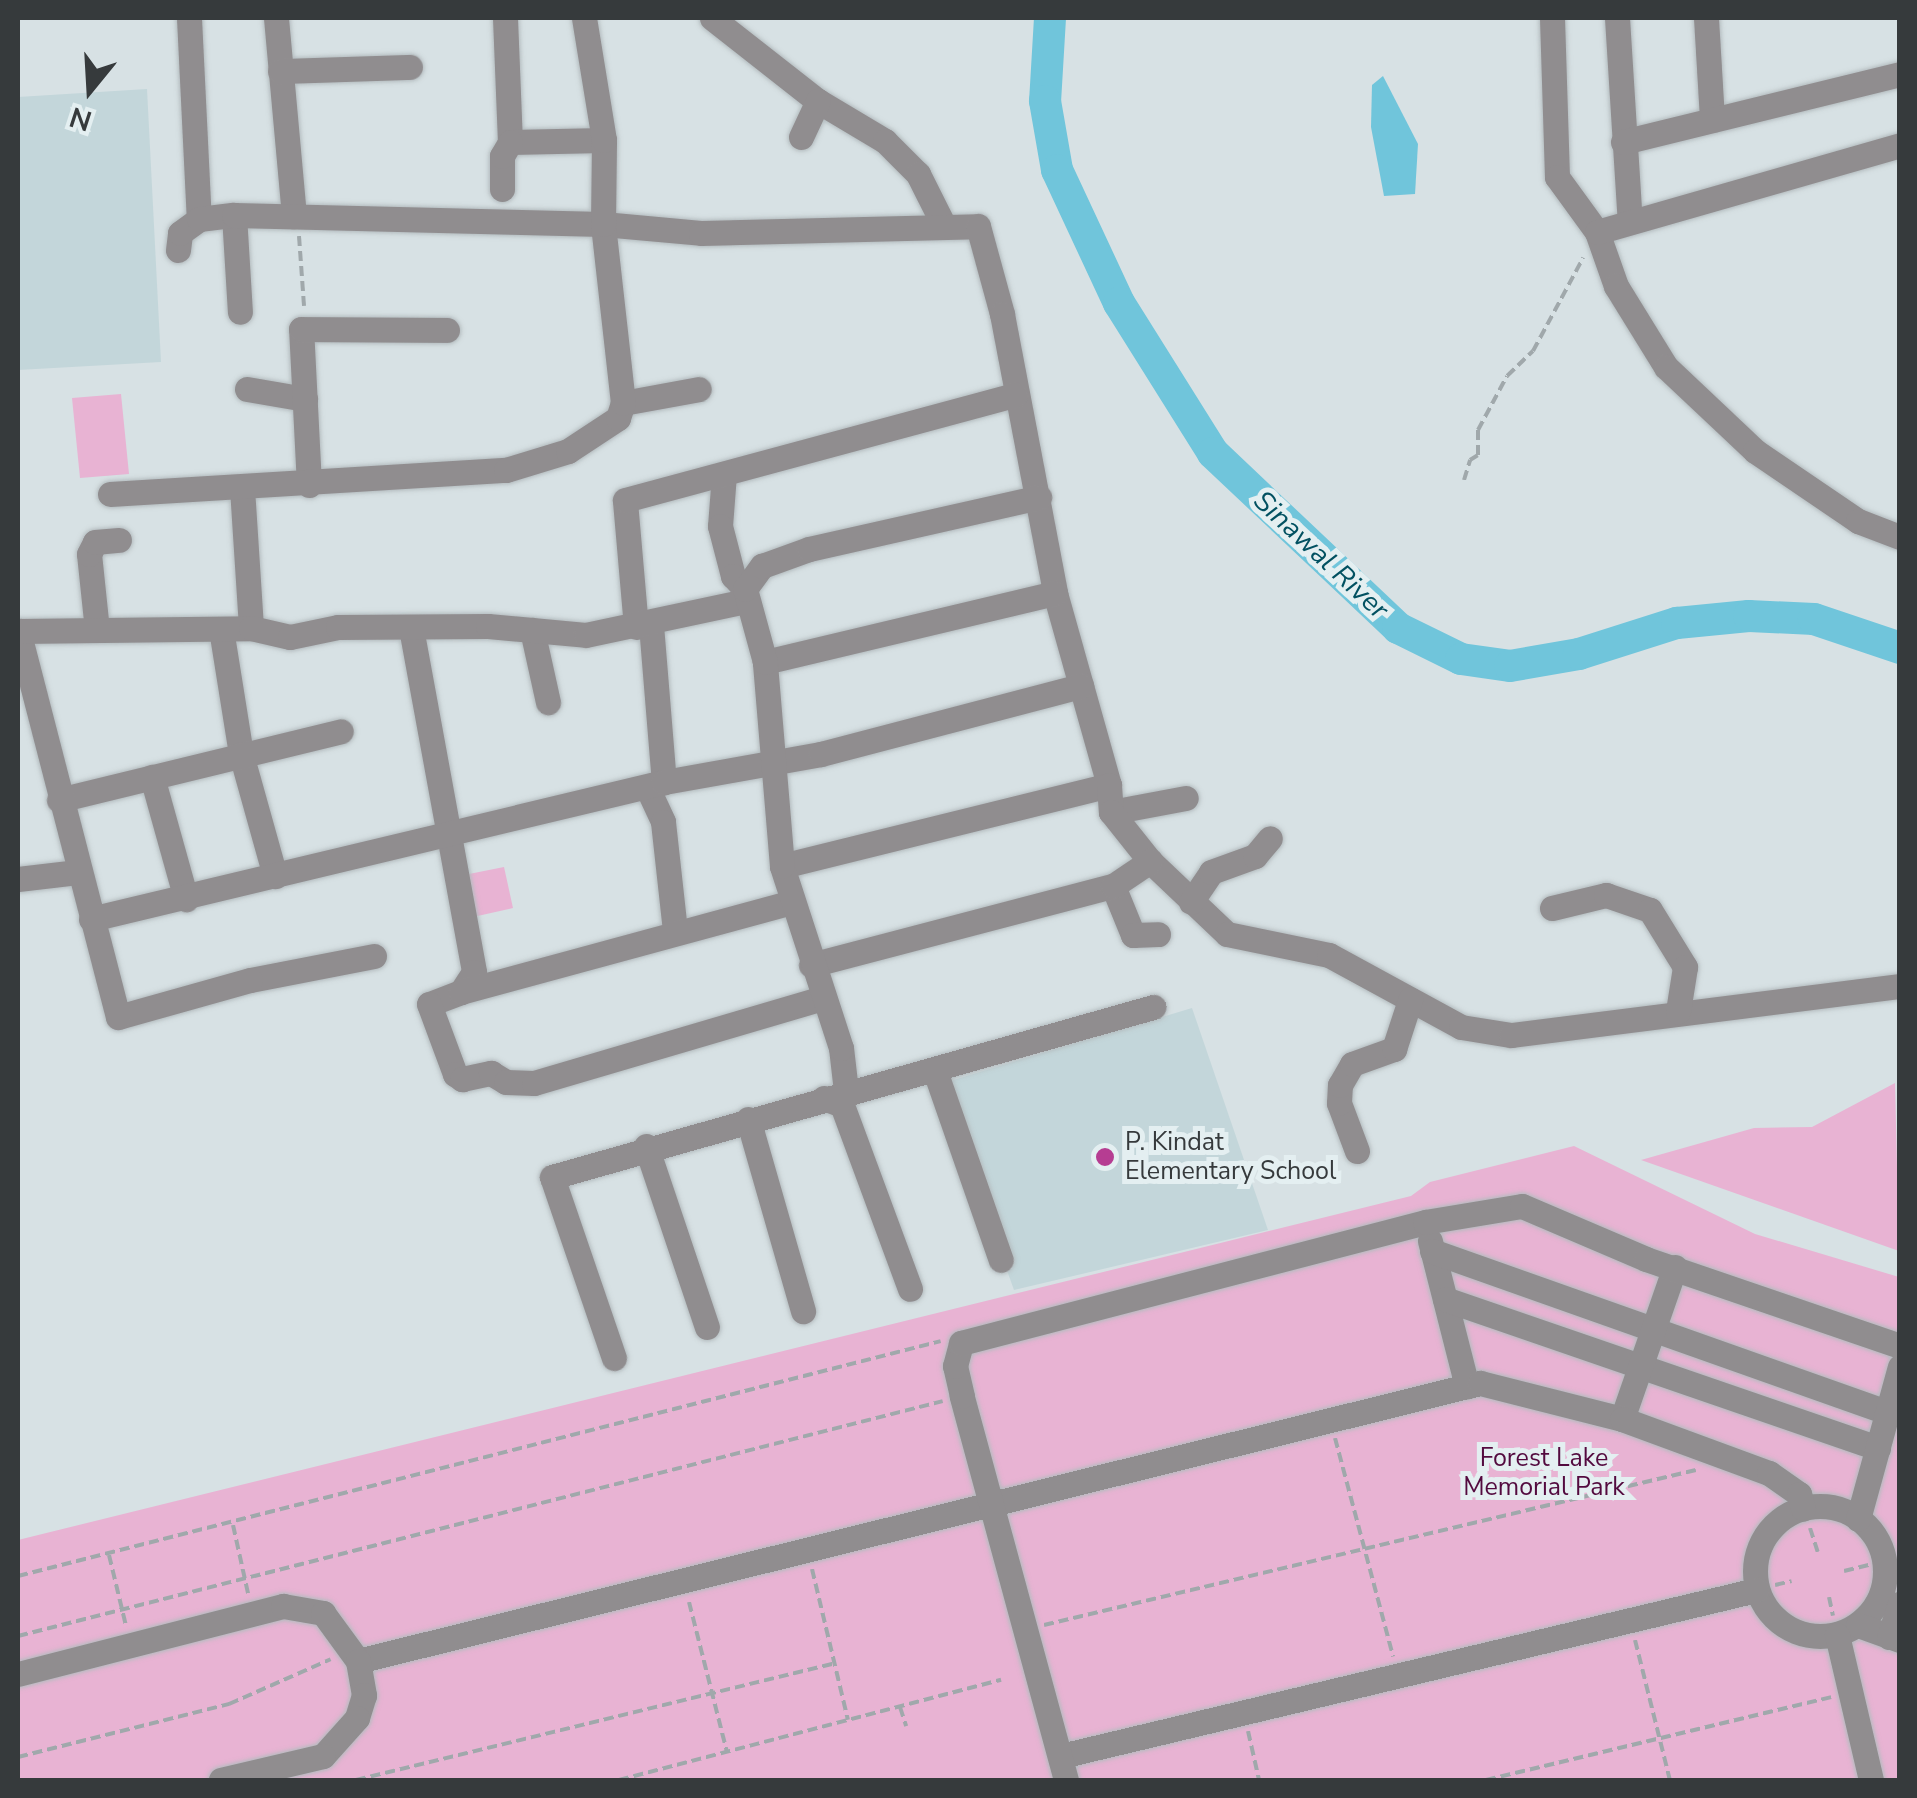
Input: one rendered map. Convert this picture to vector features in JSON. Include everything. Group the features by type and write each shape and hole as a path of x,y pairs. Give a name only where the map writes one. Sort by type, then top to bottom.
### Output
{"street":[{"path":"188,18 199,219"},
{"path":"276,18 296,216"},
{"path":"502,189 502,156 510,142 505,18"},
{"path":"110,494 309,485 528,464 582,443 618,418 623,403 603,224 604,140 584,18"},
{"path":"712,18 818,101 902,156 942,222"},
{"path":"1552,18 1557,176 1598,232 1616,286 1688,394 1754,450 1858,521 1900,537"},
{"path":"1617,18 1630,222"},
{"path":"1706,18 1712,120"},
{"path":"280,71 410,67"},
{"path":"1623,142 1900,74"},
{"path":"801,137 818,101"},
{"path":"510,142 604,140"},
{"path":"1598,232 1900,145"},
{"path":"234,215 240,312"},
{"path":"178,250 180,233 199,219 234,215 603,224 700,232 942,222 978,226 1039,497 1055,593 1109,786 1111,812 1150,862 1227,934 1329,955 1461,1027 1511,1036 1678,1010 1900,986"},
{"path":"309,485 305,329 447,330"},
{"path":"246,388 304,399"},
{"path":"623,403 699,389"},
{"path":"675,931 655,784 644,626 626,500 1015,395"},
{"path":"724,474 720,526 733,576 745,595 765,662 782,866 841,1048 835,1094 910,1289"},
{"path":"242,488 251,628"},
{"path":"374,956 266,976 118,1017 18,631 251,628 290,637 338,627 532,630 586,635 644,626 745,595 762,566 809,549 1039,497"},
{"path":"97,630 91,546 119,540"},
{"path":"765,662 1055,593"},
{"path":"221,628 241,754 275,876"},
{"path":"410,628 474,972 461,992"},
{"path":"532,630 548,702"},
{"path":"91,918 186,899 655,784 776,763 1081,686"},
{"path":"59,800 341,731"},
{"path":"152,777 186,899"},
{"path":"782,866 1109,786"},
{"path":"1111,812 1186,798"},
{"path":"1191,902 1211,872 1255,856 1270,838"},
{"path":"811,965 1114,886 1150,862"},
{"path":"18,879 78,872"},
{"path":"1114,886 1133,935 1158,934"},
{"path":"1552,908 1606,895 1650,910 1685,967 1678,1010"},
{"path":"792,902 675,931 429,1004 445,1061 462,1079 491,1072 520,1083 822,998"},
{"path":"1357,1151 1339,1102 1340,1085 1352,1064 1394,1049 1410,1000"},
{"path":"614,1358 552,1177 646,1146 835,1094 935,1072 1152,1007"},
{"path":"935,1072 1001,1260"},
{"path":"748,1119 803,1311"},
{"path":"646,1146 706,1327"},
{"path":"1756,1590 1244,1713 1064,1769 1030,1628 962,1396 956,1366 960,1342 1425,1222 1522,1206 1675,1267 1900,1346"},
{"path":"1425,1222 1468,1386"},
{"path":"1432,1251 1888,1412"},
{"path":"1622,1419 1675,1267"},
{"path":"1445,1299 1878,1448"},
{"path":"1858,1519 1900,1366"},
{"path":"356,1654 685,1584 1492,1382 1622,1419 1783,1480 1803,1508"},
{"path":"1871,1780 1850,1693 1848,1630 1880,1596 1884,1561 1858,1519 1822,1506 1803,1508 1776,1524 1758,1548 1756,1590 1779,1623 1806,1635 1848,1630 1894,1639 1900,1604"},
{"path":"18,1674 253,1612 294,1606 322,1614 356,1654 364,1695 342,1741 302,1764 221,1780"}],"path":[{"path":"296,216 305,329"},
{"path":"1464,480 1470,460 1478,455 1478,430 1507,376 1532,351 1598,232"},
{"path":"18,1576 942,1340 960,1342"},
{"path":"18,1636 962,1396"},
{"path":"1332,1423 1398,1675"},
{"path":"1030,1628 1700,1469 1721,1458"},
{"path":"1803,1508 1818,1552"},
{"path":"232,1523 253,1612"},
{"path":"808,1553 848,1720"},
{"path":"109,1554 130,1645"},
{"path":"1844,1571 1884,1561"},
{"path":"685,1584 727,1752"},
{"path":"1629,1618 1670,1780"},
{"path":"18,1757 229,1704 356,1654"},
{"path":"356,1780 834,1664"},
{"path":"619,1780 1000,1680"},
{"path":"1486,1780 1850,1693"},
{"path":"900,1707 906,1726"},
{"path":"1244,1713 1259,1780"}],"shaded area":[{"path":"147,89 161,362 18,370 18,97"},
{"name":"P. Kindat Elementary School","path":"1192,1008 1268,1230 1014,1290 940,1084"}],"green space":[{"path":"121,394 129,474 80,478 72,398"},
{"path":"504,867 513,908 473,917 464,875"},
{"path":"1895,1083 1899,1251 1641,1160 1754,1128 1812,1127"},
{"name":"Forest Lake Memorial Park","path":"1574,1146 1755,1234 1899,1277 1899,1780 18,1780 18,1540 1411,1196 1430,1182"}],"water":[{"path":"1383,76 1418,144 1415,194 1384,196 1371,127 1372,85"}],"waterway":[{"name":"Sinawal River","path":"1050,18 1045,101 1057,170 1119,303 1213,453 1398,628 1461,659 1510,666 1579,654 1677,623 1749,616 1814,619 1900,648"}],"place":[{"name":"P. Kindat Elementary School","path":"1105,1157"}]}
